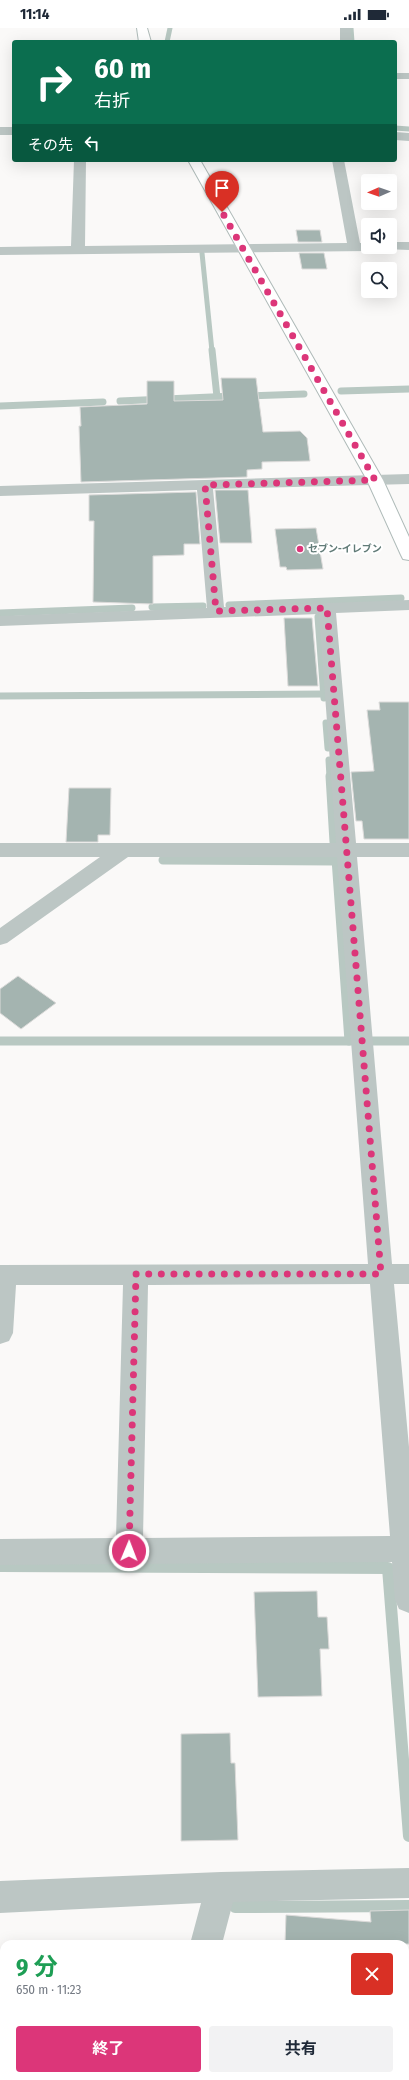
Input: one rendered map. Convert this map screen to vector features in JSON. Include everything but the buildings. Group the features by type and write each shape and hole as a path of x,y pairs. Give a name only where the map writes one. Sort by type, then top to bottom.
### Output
{"main road":[{"path":"142,28 145,40"},
{"path":"195,162 375,480 409,555"}],"street":[{"path":"345,28 346,40"},
{"path":"397,76 409,76"},
{"path":"0,131 12,131"},
{"path":"397,136 409,137"},
{"path":"78,249 80,162"},
{"path":"338,162 354,247"},
{"path":"397,246 409,246"},
{"path":"0,251 361,247"},
{"path":"0,491 409,479"},
{"path":"205,485 216,611"},
{"path":"0,621 216,611 409,605"},
{"path":"327,608 381,1274 407,1549 409,1600"},
{"path":"0,938 125,849"},
{"path":"0,850 409,850"},
{"path":"129,1551 136,1274"},
{"path":"0,1332 2,1275 409,1274"},
{"path":"0,1552 407,1549"},
{"path":"0,1897 221,1887 409,1883"},
{"path":"207,1940 221,1887"}],"waterway":[{"path":"167,40 170,28"},
{"path":"351,28 352,40"},
{"path":"397,128 409,129"},
{"path":"202,253 212,351"},
{"path":"212,350 217,397"},
{"path":"341,391 409,389"},
{"path":"247,396 304,394"},
{"path":"217,397 234,396"},
{"path":"120,401 217,397"},
{"path":"0,406 103,402"},
{"path":"229,605 401,598"},
{"path":"152,607 203,606"},
{"path":"0,613 132,608"},
{"path":"318,617 324,694"},
{"path":"0,696 324,694"},
{"path":"324,694 324,698"},
{"path":"326,723 328,748"},
{"path":"329,760 330,777"},
{"path":"330,776 334,842"},
{"path":"336,859 349,1041"},
{"path":"163,860 336,861"},
{"path":"0,1041 349,1041"},
{"path":"371,1041 409,1041"},
{"path":"0,1566 388,1568 409,1836"},
{"path":"235,1907 409,1906"}],"place":[{"name":"セブン-イレブン","path":"300,549"}],"route":[{"path":"129,1551 136,1274 381,1274 327,608 216,611 205,485 375,480 222,212"}]}
